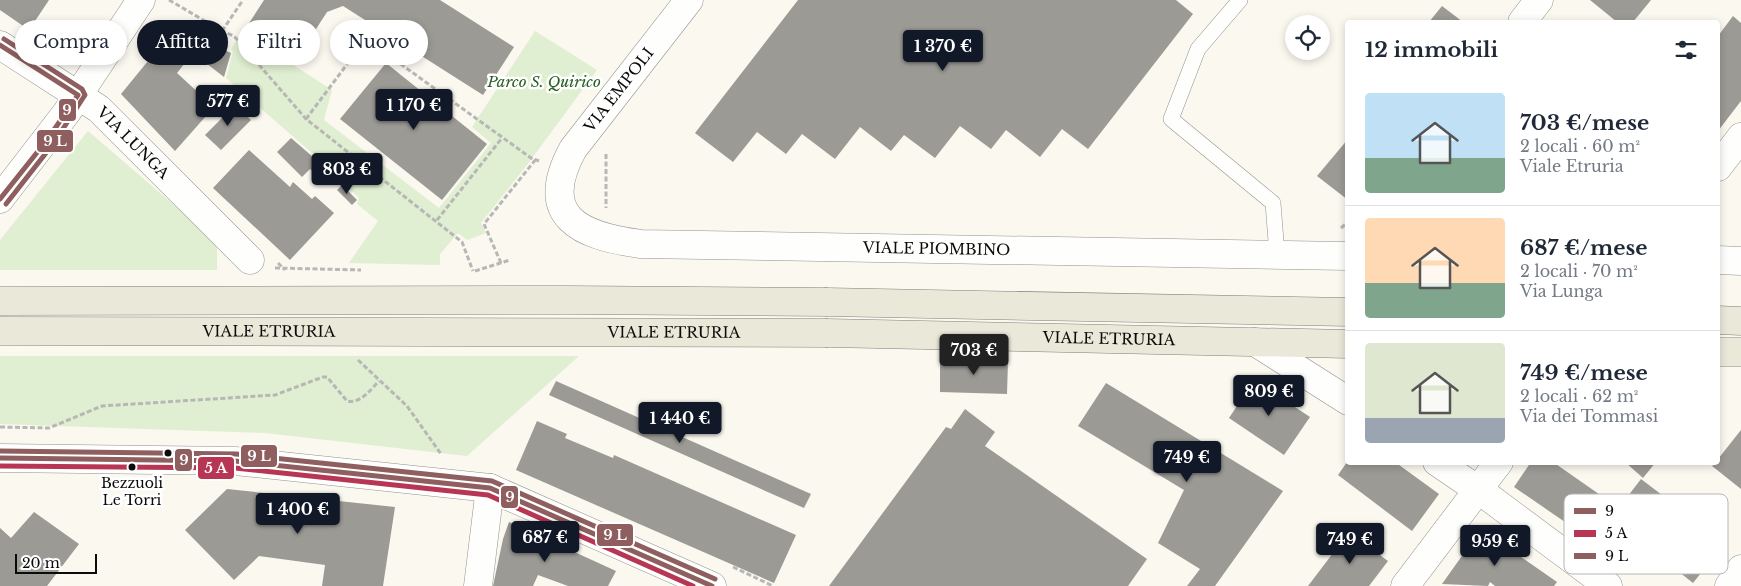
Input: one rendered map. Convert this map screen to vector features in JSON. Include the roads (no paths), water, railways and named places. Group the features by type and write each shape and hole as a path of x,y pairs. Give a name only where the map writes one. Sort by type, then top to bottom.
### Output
{"main road":[{"name":"VIALE ETRURIA","path":"0,301 580,300 827,302 1345,312"},
{"path":"1720,320 1741,321"},
{"name":"VIALE ETRURIA","path":"0,331 828,333 1345,344"},
{"path":"1720,352 1741,352"}],"street":[{"name":"VIA EMPOLI","path":"562,176 574,149 689,0"},
{"path":"1524,20 1539,0"},
{"path":"0,199 47,140 78,95 152,4"},
{"name":"VIA LUNGA","path":"0,45 99,109 263,261"},
{"path":"1720,164 1741,137"},
{"name":"VIALE PIOMBINO","path":"562,176 563,206 569,217 580,228 597,236 640,244 1277,254 1345,253"},
{"path":"1720,260 1741,261"},
{"path":"1255,342 1345,399"},
{"path":"0,458 235,461 490,488 712,586"},
{"path":"1442,465 1564,553"},
{"path":"1405,586 1497,465"},
{"path":"478,586 490,488"},
{"path":"1729,586 1741,569"},
{"path":"1592,574 1608,586"}],"lane":[{"path":"1240,0 1198,49 1171,119 1273,203 1277,254"}],"place":[{"name":"Bezzuoli Le Torri","path":"132,467"}],"park label":[{"name":"Parco S. Quirico","path":"544,82"}]}
